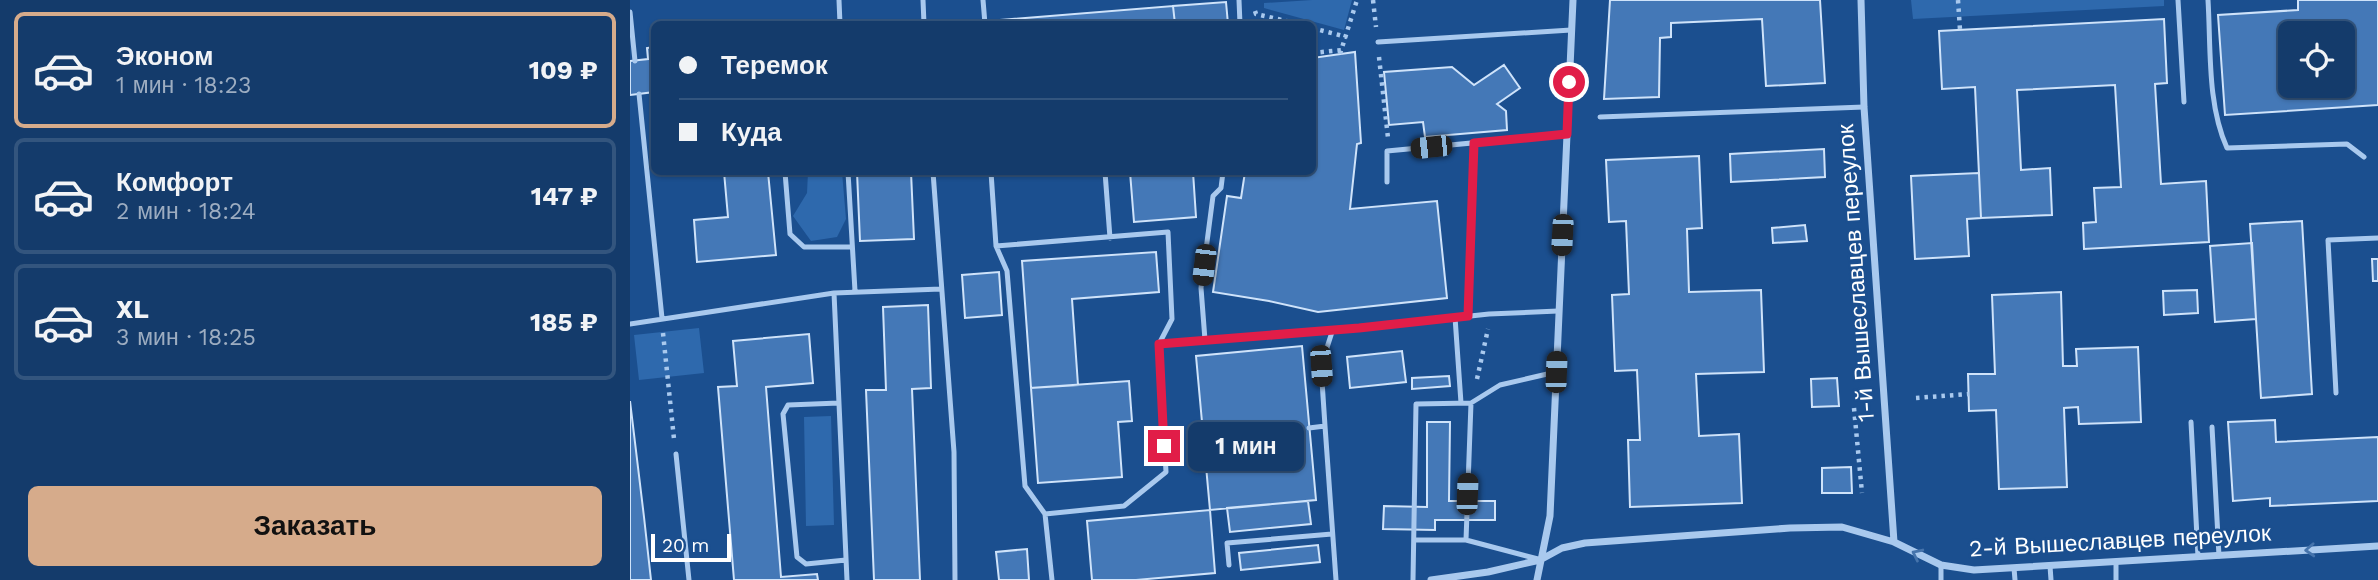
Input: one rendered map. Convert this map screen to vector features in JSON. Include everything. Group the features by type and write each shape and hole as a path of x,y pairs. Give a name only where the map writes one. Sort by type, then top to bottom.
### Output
{"street":[{"path":"1537,580 1550,516 1573,0"},
{"name":"1-й Вышеславцев переулок","path":"1861,0 1864,107 1894,542"},
{"name":"2-й Вышеславцев переулок","path":"1431,580 1488,572 1540,559 1562,548 1585,543 1790,528 1842,527 1894,542 1941,565 1973,570 2378,546"}],"lane":[{"path":"839,0 840,21"},
{"path":"923,0 924,21"},
{"path":"983,0 985,21"},
{"path":"1239,0 1240,21"},
{"path":"2178,0 2184,102"},
{"path":"2208,0 2214,97 2220,133 2227,148 2347,144 2364,157"},
{"path":"630,12 635,61"},
{"path":"1378,42 1571,30"},
{"path":"639,94 662,318"},
{"path":"1600,117 1864,107"},
{"path":"1387,182 1387,151 1567,134"},
{"path":"1468,316 1474,143"},
{"path":"785,175 790,234 804,247 852,247"},
{"path":"848,175 855,290"},
{"path":"933,175 954,452 955,580"},
{"path":"991,175 996,246 1007,271 1025,486 1045,514 1052,580"},
{"path":"1105,175 1110,238"},
{"path":"1205,340 1202,288 1213,196 1221,188 1223,175"},
{"path":"996,246 1168,232 1172,319 1159,344 1166,472 1124,506 1045,514"},
{"path":"2336,393 2328,240 2378,238"},
{"path":"630,324 855,290 941,289"},
{"path":"834,293 847,580"},
{"path":"1159,344 1558,310"},
{"path":"1455,317 1461,403"},
{"path":"1333,329 1321,366 1336,580"},
{"path":"1413,580 1416,404 1471,403 1500,385 1556,372"},
{"path":"839,403 788,405 783,414 797,557 806,564 846,560"},
{"path":"1466,540 1471,403"},
{"path":"2191,422 2198,557"},
{"path":"1309,428 1325,426"},
{"path":"2212,427 2219,556"},
{"path":"676,454 689,580"},
{"path":"1229,565 1227,543 1332,534"},
{"path":"1414,540 1466,540 1540,559"},
{"path":"2116,562 2116,580"},
{"path":"1941,565 1941,580"},
{"path":"2050,566 2051,580"},
{"path":"2014,568 2015,580"}],"path":[{"path":"1255,0 1255,13 1287,21"},
{"path":"1316,53 1341,52 1357,0"},
{"path":"1373,0 1387,151"},
{"path":"1958,0 1959,30"},
{"path":"1316,29 1347,37"},
{"path":"1471,403 1489,314"},
{"path":"662,318 676,454"},
{"path":"1916,398 1969,394"},
{"path":"1854,408 1863,493"}],"shaded area":[{"path":"1352,0 1344,30 1264,8 1264,3"},
{"path":"1911,0 2164,0 2164,6 1913,19"},
{"path":"808,175 842,175 846,219 837,237 811,241 793,216 807,193"},
{"path":"699,328 704,373 639,380 634,335"},
{"path":"831,416 834,525 806,526 804,417"}],"building":[{"path":"1610,0 1820,0 1825,83 1766,86 1762,19 1671,23 1671,37 1660,38 1659,97 1604,99"},
{"path":"2298,0 2378,0 2378,105 2225,115 2218,15 2298,10"},
{"path":"1226,2 1228,21 1175,21 1173,6"},
{"path":"1173,6 1175,21 1001,21"},
{"path":"2164,19 2167,83 2155,84 2161,184 2206,181 2209,242 2084,249 2083,223 2096,222 2094,188 2121,187 2115,85 2017,90 2021,170 2050,168 2052,215 1981,218 1975,87 1942,89 1939,31"},
{"path":"651,47 651,92 630,95 630,61 648,59 647,48"},
{"path":"1355,52 1361,143 1357,144 1350,209 1437,201 1447,298 1318,312 1213,292 1227,196 1241,198 1245,175 1316,175 1316,57"},
{"path":"1504,65 1520,88 1497,104 1506,111 1507,130 1425,137 1423,122 1389,125 1384,72 1452,67 1474,85"},
{"path":"1824,149 1825,177 1731,182 1730,154"},
{"path":"1699,156 1702,228 1687,229 1689,292 1761,290 1764,372 1696,374 1699,436 1739,434 1742,503 1630,507 1628,440 1640,440 1637,370 1615,371 1612,295 1629,294 1626,221 1609,222 1606,160"},
{"path":"1979,173 1981,218 1967,219 1969,256 1915,259 1911,176"},
{"path":"724,175 768,175 776,255 697,262 694,220 728,217"},
{"path":"857,175 911,175 914,239 860,241"},
{"path":"1130,175 1193,175 1196,217 1134,222"},
{"path":"2302,221 2312,394 2261,398 2250,224"},
{"path":"1805,225 1807,241 1773,243 1772,228"},
{"path":"2252,243 2256,319 2215,322 2210,246"},
{"path":"1156,252 1159,292 1072,299 1078,385 1031,388 1022,261"},
{"path":"2372,259 2378,259 2378,281 2373,281"},
{"path":"999,272 1002,315 965,318 962,275"},
{"path":"2197,290 2198,313 2164,315 2163,291"},
{"path":"2061,292 2063,366 2077,366 2076,349 2138,347 2141,422 2079,424 2078,407 2064,408 2067,487 1999,489 1996,410 1969,411 1968,374 1995,374 1992,295"},
{"path":"928,305 931,388 912,389 920,580 874,580 866,390 886,390 883,307"},
{"path":"809,334 813,383 766,387 781,577 817,574 818,580 734,580 718,387 737,386 733,341"},
{"path":"1302,346 1316,500 1210,510 1196,356"},
{"path":"1402,351 1406,382 1350,388 1347,357"},
{"path":"1449,376 1450,386 1412,389 1412,378"},
{"path":"1837,378 1839,406 1812,407 1811,379"},
{"path":"1129,381 1132,421 1118,422 1122,477 1038,483 1031,388"},
{"path":"630,401 644,517 651,580 630,580"},
{"path":"2275,420 2276,442 2378,437 2378,501 2270,506 2270,498 2233,501 2228,422"},
{"path":"1427,422 1450,422 1449,501 1495,501 1495,520 1435,520 1435,530 1383,529 1384,506 1427,507"},
{"path":"1851,467 1852,493 1822,493 1822,468"},
{"path":"1308,501 1311,524 1230,532 1227,508"},
{"path":"1210,510 1215,573 1136,580 1092,580 1087,521"},
{"path":"1318,545 1320,562 1241,570 1239,553"},
{"path":"1027,549 1029,580 999,580 996,552"}],"route":[{"path":"1164,446 1159,344 1359,328 1468,316 1474,143 1567,134 1569,82"}]}
